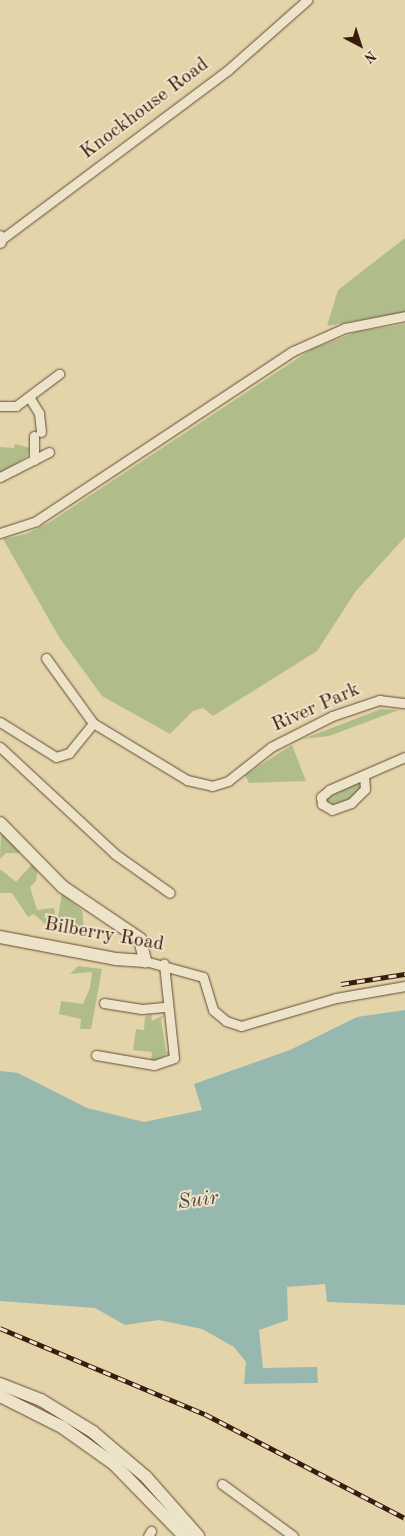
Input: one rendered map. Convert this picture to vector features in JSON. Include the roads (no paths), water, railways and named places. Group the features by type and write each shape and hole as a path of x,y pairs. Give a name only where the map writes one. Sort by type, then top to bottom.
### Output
{"main road":[{"path":"0,823 63,887 140,939 145,961"},
{"name":"Bilberry Road","path":"0,937 145,961"},
{"path":"0,1384 40,1400 93,1432 146,1477 198,1536"},
{"path":"0,1396 62,1427 114,1464 184,1536"}],"street":[{"name":"Knockhouse Road","path":"1,239 228,70 307,0"},
{"path":"0,533 36,521 294,351 345,328 405,316"},
{"path":"0,406 13,408 58,374"},
{"path":"29,396 39,413 34,460"},
{"path":"0,477 49,452"},
{"path":"0,722 56,757 69,753 93,723 46,658"},
{"name":"River Park","path":"93,723 187,780 206,786 228,781 271,747 354,707 378,700 405,703"},
{"path":"0,747 108,847 170,892"},
{"path":"364,775 365,790 346,806 332,810 322,804 325,792 405,757"},
{"name":"Bilberry Road","path":"145,961 164,964 201,975 208,984 210,1002 222,1019 247,1026 336,998 405,986"},
{"path":"96,1055 154,1065 171,1061 176,1050 167,1007 164,964"},
{"path":"104,1003 142,1009 167,1007"},
{"path":"222,1484 294,1536"}],"water":[{"name":"Suir","path":"405,1010 405,1305 327,1302 325,1284 287,1287 288,1320 259,1330 263,1368 317,1367 318,1383 244,1384 246,1362 234,1347 202,1329 159,1320 125,1325 95,1308 0,1301 0,1071 18,1073 87,1108 144,1122 202,1110 194,1084 290,1050 357,1017"}],"railway":[{"path":"341,984 405,974"},
{"path":"0,1328 205,1414 405,1518"}]}
